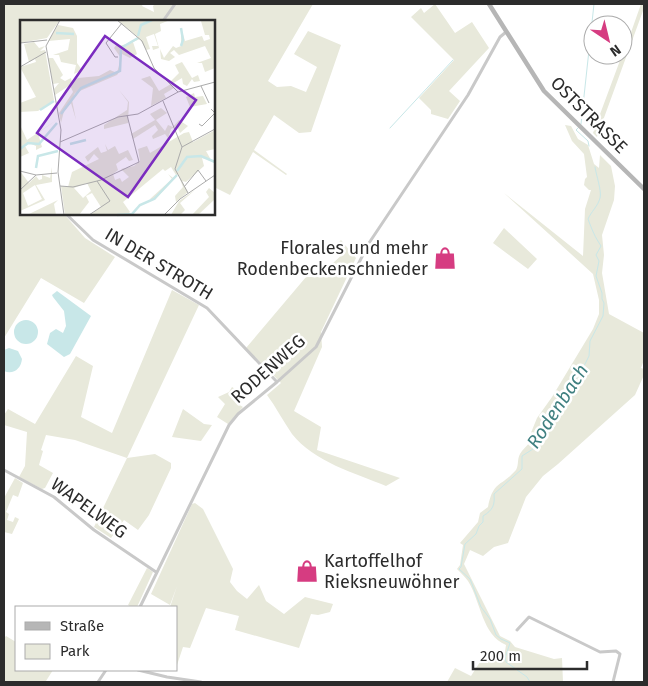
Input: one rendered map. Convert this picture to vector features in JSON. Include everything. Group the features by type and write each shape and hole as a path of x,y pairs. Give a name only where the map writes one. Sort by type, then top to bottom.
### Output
{"main road":[{"name":"OSTSTRASSE","path":"489,4 544,90 644,189"}],"street":[{"path":"164,20 176,4"},
{"name":"RODENWEG","path":"140,606 229,425 238,414 316,347 369,243 468,94 500,37 507,32"},
{"name":"IN DER STROTH","path":"67,215 93,240 207,308 277,382"},
{"name":"WAPELWEG","path":"4,470 54,497 94,530 156,572"},
{"path":"516,630 530,617 595,651 616,651 620,654 613,682"},
{"path":"98,682 105,671"},
{"path":"142,671 201,682"}],"green space":[{"path":"4,4 143,4 142,6 154,12 153,6 155,4 313,4 268,81 277,87 291,86 306,92 317,67 294,54 308,31 341,45 311,132 299,133 274,115 254,150 287,174 253,152 230,195 215,188 215,20 20,20 20,215 65,215 85,238 115,257 84,303 41,278 4,338"},
{"path":"435,4 455,33 472,22 489,48 449,91 460,101 448,119 431,114 431,110 419,98 454,60 411,17 421,8 424,13"},
{"path":"641,4 644,4 633,38 633,27"},
{"path":"618,65 623,65 597,137 593,133"},
{"path":"565,125 571,126 578,139 588,145 594,164 599,168 600,155 611,166 615,186 614,200 602,235 604,255 602,273 609,314 644,333 644,360 641,368 644,369 644,375 635,395 543,476 526,497 508,543 494,547 483,556 470,550 464,564 500,636 510,641 515,647 554,659 562,658 563,682 447,682 455,668 471,676 485,654 501,663 504,658 506,645 492,634 468,581 457,569 460,565 463,545 460,543 478,522 480,513 488,507 495,488 516,470 520,454 530,442 528,440 537,418 552,397 593,329 599,314 599,300 593,274 504,193 583,256 585,209 591,190 584,185 587,177 584,154 572,141"},
{"path":"504,228 537,259 528,269 493,243"},
{"path":"341,240 356,258 321,332 322,347 294,411 321,427 317,450 400,478 386,486 336,466 301,444 292,434 267,395 281,383 246,348 306,277 318,277 346,251 339,242"},
{"path":"172,290 199,305 127,458 75,440 46,435 39,465 53,473 45,488 42,489 19,477 25,466 27,432 4,425 4,415 8,409 35,424 76,356 93,366 81,417 112,433"},
{"path":"232,387 240,392 235,402 243,407 228,424 217,417 225,404 218,397 229,392"},
{"path":"183,409 204,424 212,425 201,441 172,437"},
{"path":"155,454 171,463 171,468 149,515 138,530 124,520 111,538 94,527 127,458"},
{"path":"15,478 23,483 18,497 13,495 6,512 9,514 7,520 13,522 15,517 19,519 12,534 4,532 4,498"},
{"path":"195,503 203,509 233,569 230,582 247,599 259,585 266,601 284,614 305,597 333,604 330,612 318,615 311,614 299,648 235,630 239,616 206,608 190,648 183,647 178,662 178,606 170,606 177,586 170,605 151,594 192,504"},
{"path":"147,568 153,572 137,606 128,605"},
{"path":"6,636 15,641 15,671 52,671 46,681 48,682 4,682 4,638"}],"water":[{"path":"57,291 91,316 70,354 64,357 47,344 50,333 56,329 63,333 66,326 64,311 52,295"},
{"path":"26,320 35,323 38,332 35,341 26,344 17,341 14,332 17,323"},
{"path":"9,348 18,351 22,359 18,368 13,372 4,371 4,350"}],"waterway":[{"name":"Rodenbach","path":"581,124 594,4"},
{"path":"390,128 453,60"},
{"name":"Rodenbach","path":"579,127 576,130 588,141 589,146"},
{"name":"Rodenbach","path":"530,682 527,677 506,662 505,658 510,643 496,635 490,619 481,607 470,579 459,569 465,544 476,534 483,522 483,516 493,507 494,494 522,469 522,456 533,449 536,435 542,429 545,419 561,402 572,383 580,374 589,356 590,341 603,316 604,303 596,276 599,261 596,255 601,246 588,219 600,198 600,187 595,167"}],"place":[{"name":"Florales und mehr Rodenbeckenschnieder","path":"445,258"},
{"name":"Kartoffelhof Rieksneuwöhner","path":"307,571"}]}
